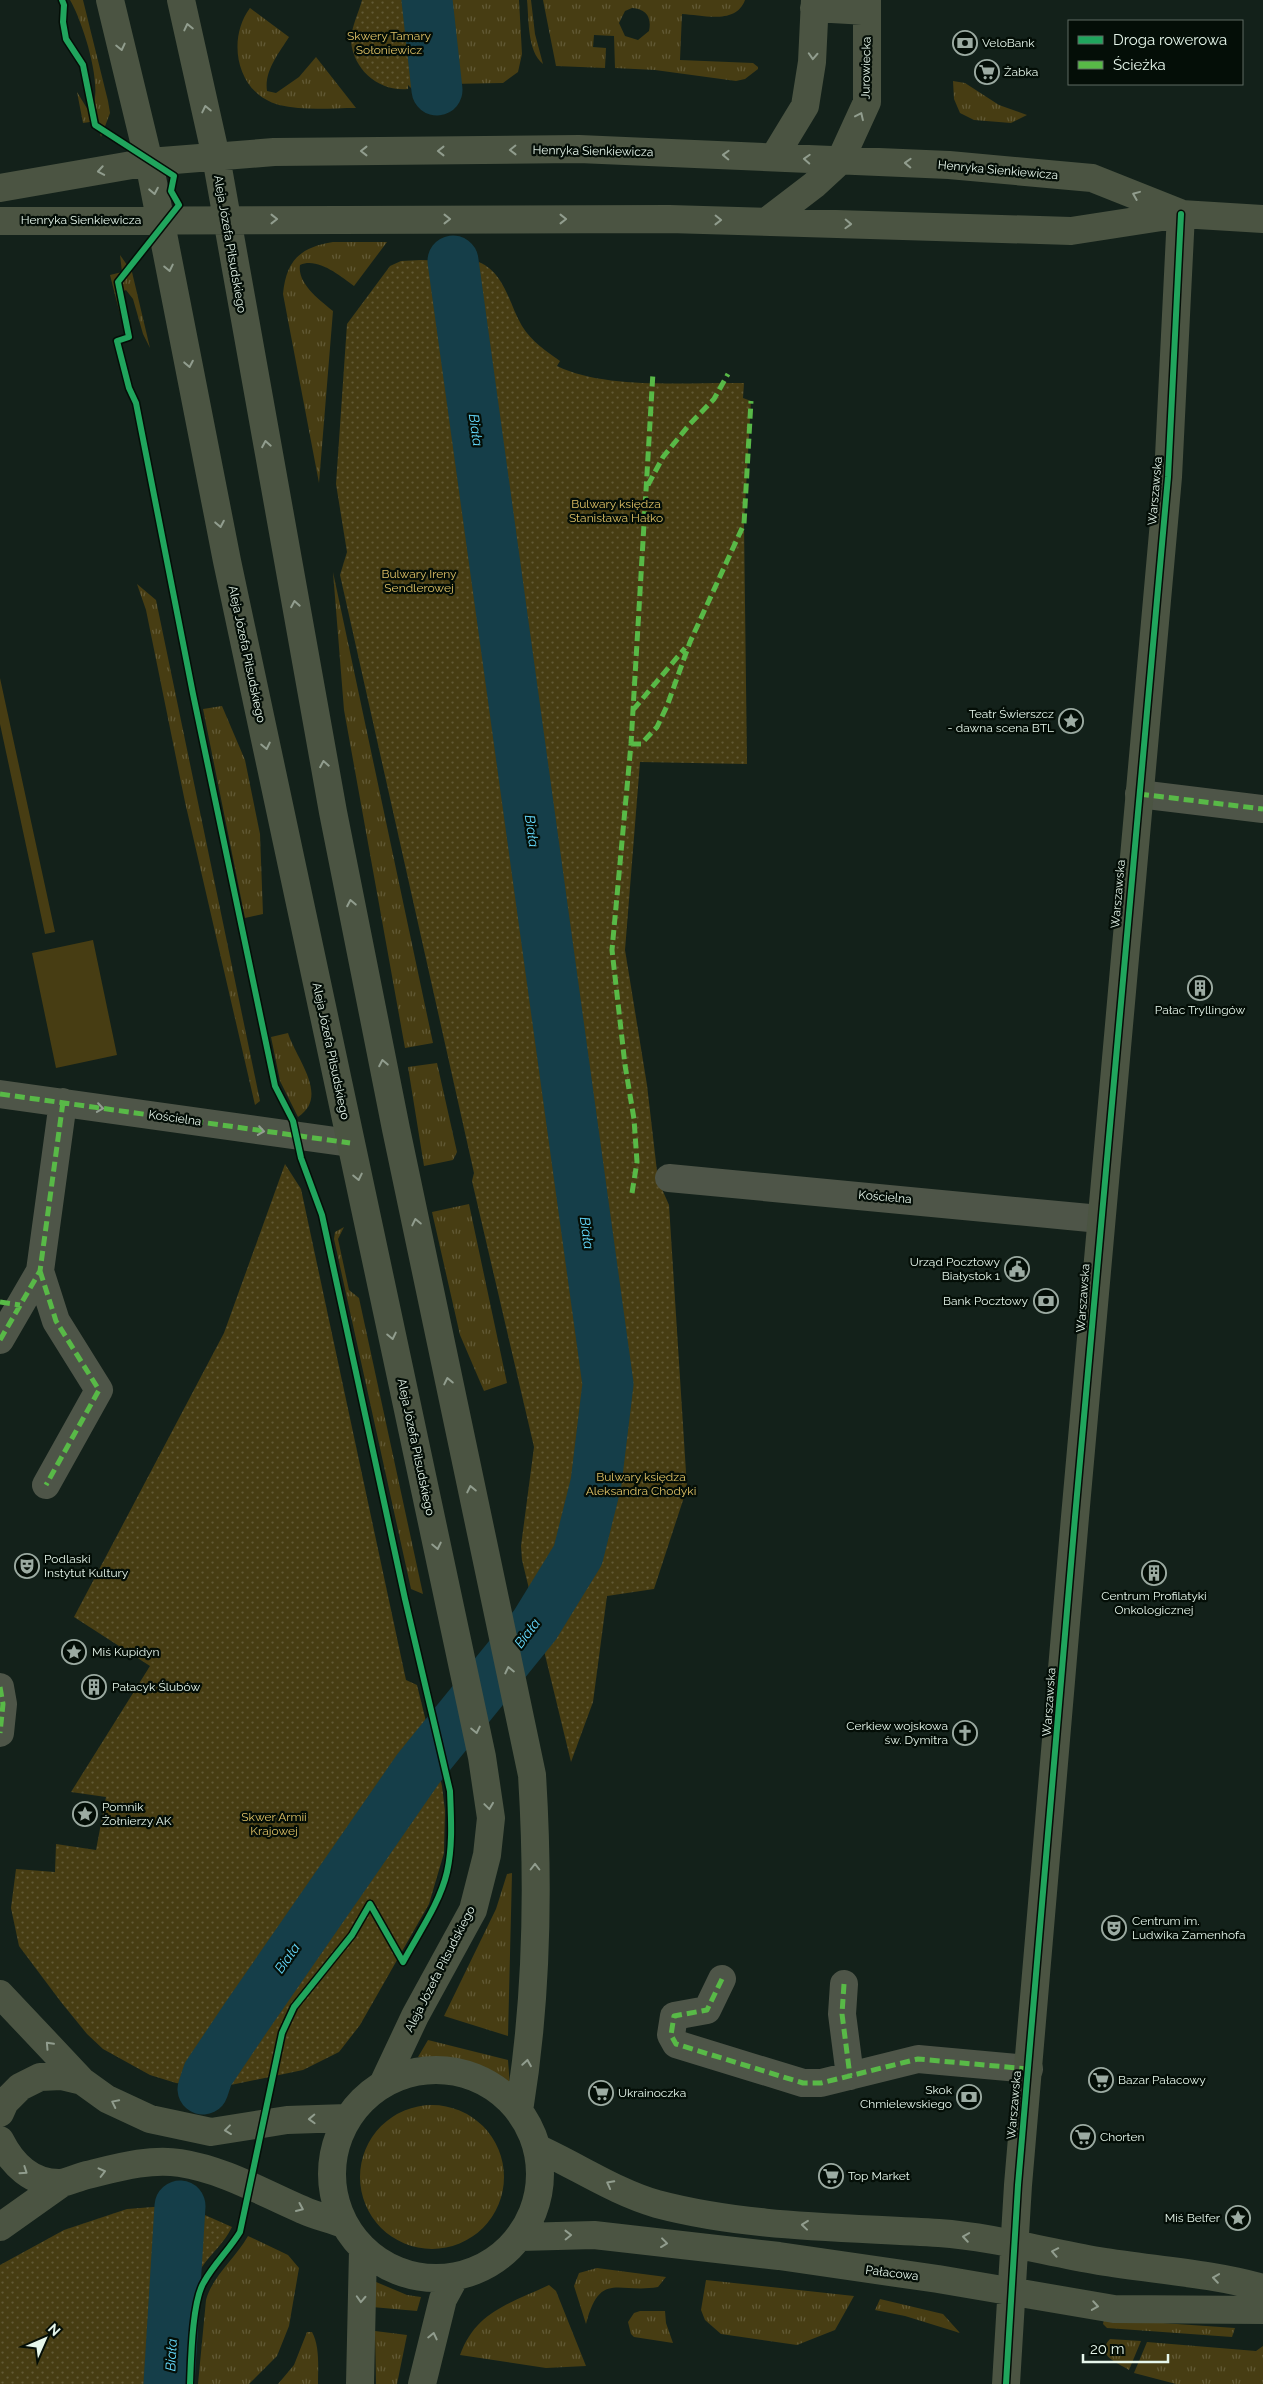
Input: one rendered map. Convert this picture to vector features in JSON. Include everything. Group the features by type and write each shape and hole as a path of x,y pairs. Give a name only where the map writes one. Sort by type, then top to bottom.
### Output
{"main road":[{"name":"Aleja Józefa Piłsudskiego","path":"110,0 149,162 227,561 482,1757 491,1818 487,1855 473,1910 415,2016 383,2084"},
{"name":"Aleja Józefa Piłsudskiego","path":"181,0 216,157 225,220 333,812 495,1605 532,1775 535,1916 530,2048 519,2112"},
{"path":"774,157 805,106 812,62 815,4 867,5"},
{"name":"Jurowiecka","path":"840,161 867,102 867,5"},
{"name":"Henryka Sienkiewicza","path":"0,188 149,162 274,152 579,149 949,165 1092,178 1181,214"},
{"path":"767,221 814,186 840,161"},
{"name":"Henryka Sienkiewicza","path":"0,221 475,219 767,221 1071,231 1181,214 1263,219"},
{"name":"Warszawska","path":"1006,2384 1029,2069 1100,1219 1173,411 1181,214"},
{"path":"0,1994 82,2081 107,2099 150,2119 211,2132 276,2123 347,2118"},
{"path":"431,2070 457,2072 480,2080 502,2093 519,2112 530,2129 537,2148 540,2179 534,2210 520,2237 502,2256 480,2270 455,2277 430,2279 406,2275 383,2265 363,2250 343,2224 333,2198 331,2170 336,2143 347,2118 363,2099 383,2084 406,2074 431,2070"},
{"path":"0,2113 5,2102 20,2087 40,2077 61,2076 82,2081"},
{"path":"0,2140 9,2158 24,2172 42,2181 62,2183"},
{"path":"537,2148 631,2195 683,2210 829,2228 941,2234 1015,2244 1098,2261 1238,2281 1263,2288"},
{"path":"0,2227 62,2183 116,2168 143,2164 180,2163 212,2171 258,2188 303,2210 343,2224"},
{"name":"Pałacowa","path":"520,2237 569,2234 615,2237 779,2256 938,2279 1114,2309 1263,2310"},
{"path":"360,2384 363,2250"},
{"path":"422,2384 443,2299 455,2277"}],"street":[{"path":"1139,794 1263,809"},
{"name":"Kościelna","path":"0,1094 350,1143"},
{"path":"46,1486 99,1390 56,1321 40,1271 63,1102"},
{"name":"Kościelna","path":"669,1178 1100,1219"},
{"path":"0,1340 10,1303 40,1271"},
{"path":"0,1687 4,1704 0,1733"},
{"path":"722,1980 707,2010 674,2016 671,2035 676,2044 803,2083 821,2083 918,2059 1029,2069"},
{"path":"844,1984 842,2014 850,2076"}],"green space":[{"path":"70,0 83,0 108,101 110,113 101,137 97,121 83,123 77,92 88,110 91,110 95,100 94,71 86,38"},
{"name":"Skwery Tamary Sołoniewicz","path":"362,0 418,0 430,90 413,90 408,85 408,89 387,87 378,83 363,70 357,62 351,42 353,27"},
{"path":"439,0 519,0 522,54 518,72 503,83 450,84"},
{"path":"527,0 531,0 535,34 543,64 531,43"},
{"path":"543,0 745,0 741,8 727,16 709,17 682,14 680,60 753,63 758,69 745,79 736,81 655,70 615,68 614,36 594,35 593,47 606,48 605,68 556,66","holes":["632,8 644,12 650,22 649,31 638,40 625,36 619,23 625,11"]},
{"path":"250,8 289,37 270,69 267,91 276,93 299,77 316,57 356,108 308,109 288,107 265,99 253,90 245,78 238,50 238,35"},
{"path":"953,81 965,83 999,105 1027,115 1011,123 974,120 960,113 954,99"},
{"path":"333,242 387,242 354,286 321,265 307,263 300,265 302,279 306,285 316,297 333,311 319,483 283,294 287,273 291,264 303,252 322,244"},
{"path":"120,255 132,272 150,348 143,334 133,299 126,290 122,292 119,303 122,322 110,275 122,272"},
{"path":"401,261 474,262 479,266 479,262 488,267 501,281 526,332 540,346 560,361 557,366 577,374 623,382 674,384 744,383 743,398 751,401 744,524 747,764 640,762 625,950 647,1085 658,1180 669,1205 687,1488 654,1589 607,1596 593,1702 571,1762 522,1560 521,1546 534,1447 472,1181 474,1173 340,575 347,552 336,484 347,324 390,266"},
{"path":"333,572 433,1043 405,1048 344,710"},
{"path":"137,584 156,600 260,1101 255,1105 185,802 146,610"},
{"path":"0,678 55,932 45,934 0,724"},
{"path":"222,706 245,760 260,834 263,914 245,918 203,709"},
{"path":"93,940 117,1055 56,1068 32,953"},
{"path":"288,1033 311,1088 311,1099 307,1108 298,1117 280,1081 271,1037"},
{"path":"437,1063 457,1152 453,1160 424,1166 408,1067"},
{"name":"Skwer Armii Krajowej","path":"285,1164 301,1189 406,1680 417,1685 442,1786 445,1811 444,1853 429,1904 360,2025 339,2052 303,2070 216,2088 176,2083 150,2075 103,2049 87,2034 19,1946 11,1908 16,1869 55,1872 56,1844 96,1850 106,1797 71,1792 150,1666 74,1617 224,1333"},
{"path":"469,1204 507,1383 484,1391 460,1335 432,1212"},
{"path":"344,1227 338,1239 349,1290 359,1298 423,1594 411,1589 334,1239 335,1232"},
{"path":"512,1873 508,2036 444,2016 496,1909 507,1874"},
{"path":"428,2040 508,2060 510,2087 489,2075 466,2066 418,2057"},
{"path":"432,2105 460,2110 483,2126 499,2149 504,2177 499,2205 483,2228 460,2244 432,2249 404,2244 381,2228 365,2205 360,2177 365,2149 381,2126 404,2110"},
{"path":"166,2206 198,2212 232,2227 196,2278 188,2307 182,2356 181,2384 0,2384 0,2265 64,2230 127,2209"},
{"path":"248,2236 288,2255 299,2268 289,2326 277,2356 249,2384 198,2384 206,2300 209,2291"},
{"path":"597,2268 666,2277 658,2287 612,2288 604,2290 591,2307 586,2324 574,2286 579,2273"},
{"path":"369,2279 407,2295 421,2297 417,2311 372,2307"},
{"path":"706,2280 854,2296 835,2330 797,2345 721,2334 705,2320 701,2310"},
{"path":"549,2285 556,2291 586,2366 546,2368 460,2355 475,2328 485,2319 507,2304"},
{"path":"880,2299 943,2314 960,2333 905,2316 875,2310"},
{"path":"640,2311 665,2311 666,2323 673,2343 634,2337 631,2334 628,2322 634,2313"},
{"path":"1104,2319 1235,2328 1232,2337 1107,2328 1103,2324"},
{"path":"375,2331 407,2335 397,2384 376,2384"},
{"path":"307,2332 312,2332 315,2338 318,2358 318,2384 278,2384 294,2365"},
{"path":"1110,2339 1141,2341 1129,2370 1113,2361 1106,2354 1106,2345"},
{"path":"1147,2342 1256,2351 1263,2346 1263,2384 1176,2384 1134,2373"}],"waterway":[{"name":"Biała","path":"427,0 437,90"},
{"name":"Biała","path":"203,2089 208,2074 418,1769 535,1625 578,1555 596,1483 608,1384 453,261"},
{"name":"Biała","path":"169,2384 180,2206"}],"marked path":[{"path":"632,1193 637,1162 634,1119 625,1065 612,950 631,744 653,372"},
{"path":"648,485 663,457 689,425 714,399 728,374"},
{"path":"631,744 641,744 657,727 667,706 690,642 744,524 751,401"},
{"path":"633,710 685,648"},
{"path":"1139,794 1263,809"},
{"path":"0,1094 350,1143"},
{"path":"0,1340 40,1271 63,1102"},
{"path":"40,1271 56,1321 99,1390 46,1485"},
{"path":"0,1302 20,1305"},
{"path":"0,1687 3,1704 0,1733"},
{"path":"722,1979 707,2010 674,2016 671,2035 676,2044 803,2083 821,2083 918,2059 1029,2069"},
{"path":"844,1984 842,2014 850,2076"}],"cycle path":[{"path":"62,0 66,39 83,65 95,125 174,176 171,191 179,205 118,282 129,337 117,341 129,388 136,403 193,694 275,1086 293,1121 301,1158 322,1215 405,1599 450,1791 451,1841 444,1884 434,1907 403,1962"},
{"path":"1006,2384 1018,2185 1075,1517 1168,477 1181,214"},
{"path":"370,1904 403,1962"},
{"path":"190,2384 193,2331 200,2291 208,2275 240,2232 282,2033 294,2007 352,1935 370,1904"}],"place":[{"name":"VeloBank","path":"965,43"},
{"name":"Żabka","path":"987,72"},
{"name":"Teatr Świerszcz - dawna scena BTL","path":"1071,721"},
{"name":"Pałac Tryllingów","path":"1200,988"},
{"name":"Urząd Pocztowy Białystok 1","path":"1017,1269"},
{"name":"Bank Pocztowy","path":"1046,1301"},
{"name":"Podlaski Instytut Kultury","path":"27,1566"},
{"name":"Centrum Profilatyki Onkologicznej","path":"1154,1573"},
{"name":"Miś Kupidyn","path":"74,1652"},
{"name":"Pałacyk Ślubów","path":"94,1687"},
{"name":"Cerkiew wojskowa św. Dymitra","path":"965,1733"},
{"name":"Pomnik Żołnierzy AK","path":"85,1814"},
{"name":"Centrum im. Ludwika Zamenhofa","path":"1114,1928"},
{"name":"Bazar Pałacowy","path":"1101,2080"},
{"name":"Ukrainoczka","path":"601,2093"},
{"name":"Skok Chmielewskiego","path":"969,2097"},
{"name":"Chorten","path":"1083,2137"},
{"name":"Top Market","path":"831,2176"},
{"name":"Miś Belfer","path":"1238,2218"}],"park label":[{"name":"Bulwary księdza Stanisława Hałko","path":"616,511"},
{"name":"Bulwary Ireny Sendlerowej","path":"419,581"},
{"name":"Bulwary księdza Aleksandra Chodyki","path":"641,1484"}]}
